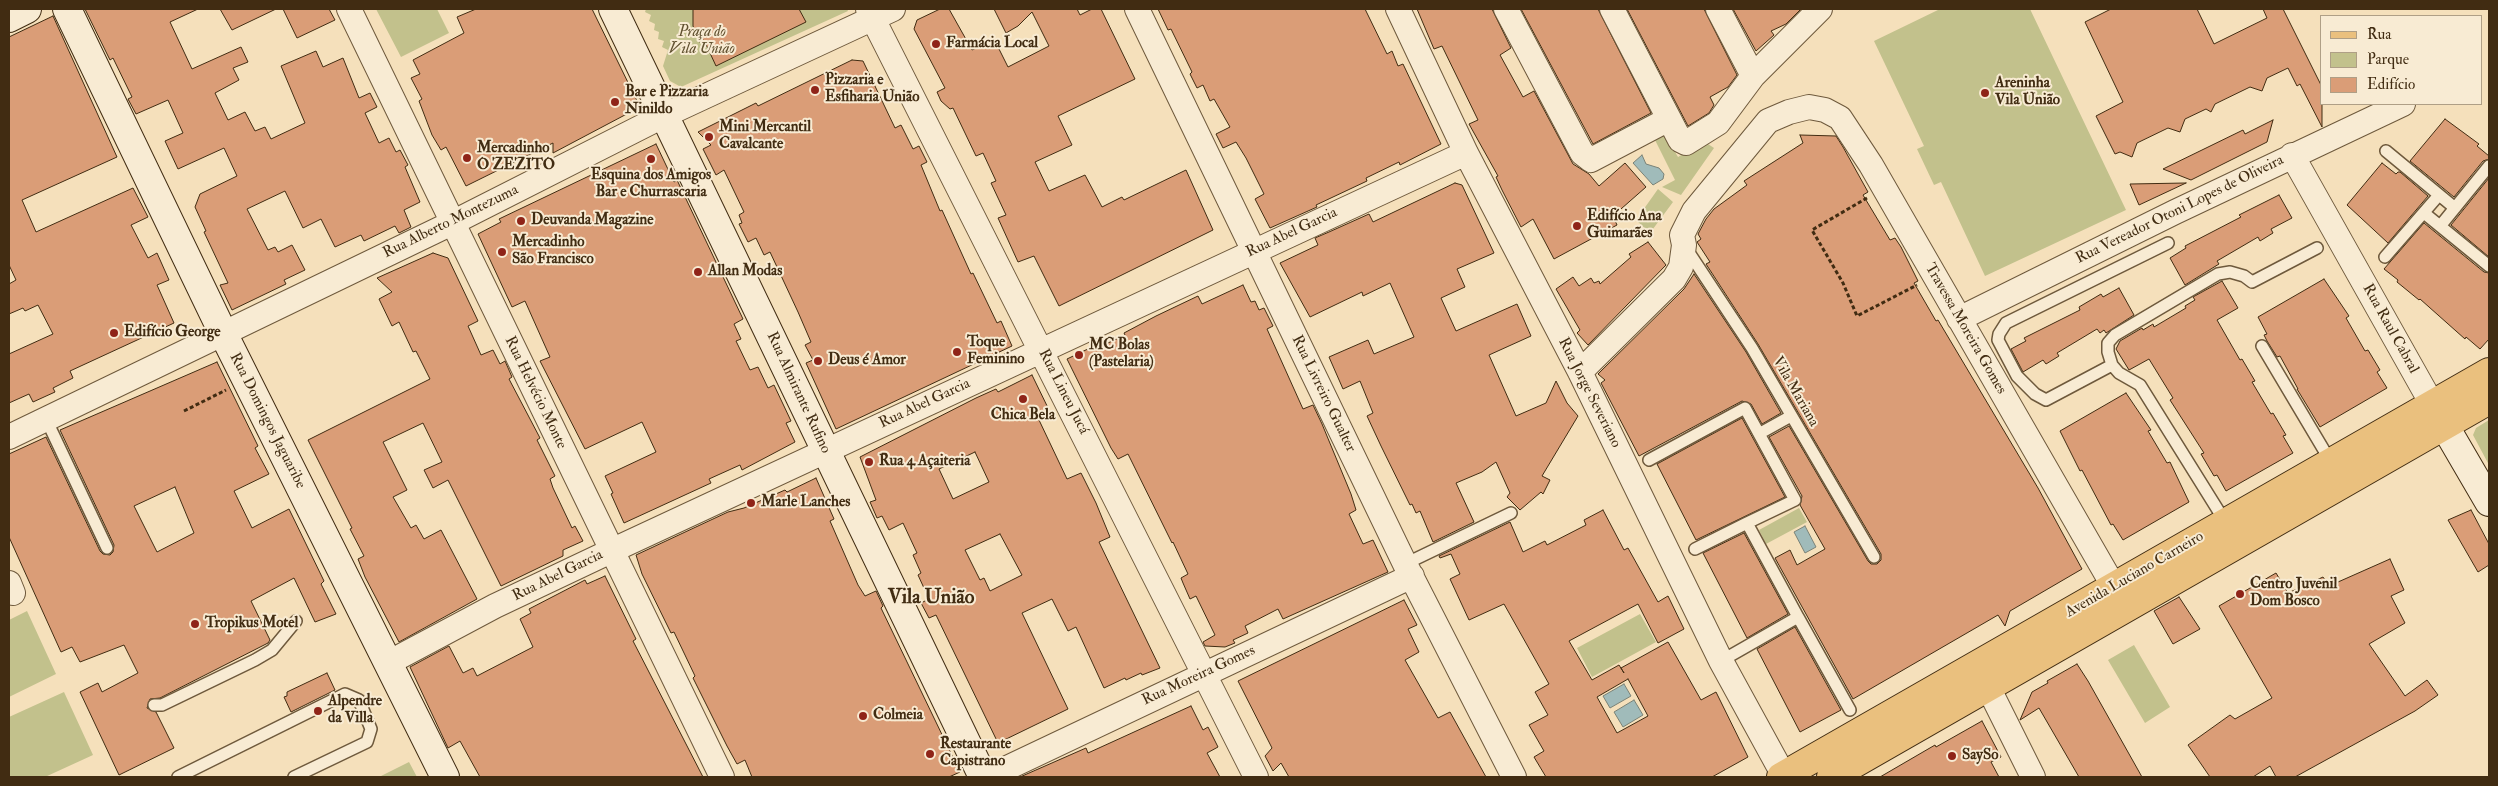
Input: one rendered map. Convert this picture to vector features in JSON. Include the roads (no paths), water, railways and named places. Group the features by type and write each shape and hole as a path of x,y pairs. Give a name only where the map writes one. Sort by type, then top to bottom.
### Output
{"main road":[{"name":"Avenida Luciano Carneiro","path":"1831,777 1988,687 2438,415 2489,372"},
{"name":"Avenida Luciano Carneiro","path":"1783,776 2331,462 2438,415 2489,400"}],"street":[{"path":"9,18 27,9"},
{"name":"Rua Domingos Jaguaribe","path":"67,9 223,333 445,777"},
{"name":"Rua Helvécio Monte","path":"349,9 722,777"},
{"name":"Rua Almirante Rufino","path":"613,9 984,777"},
{"name":"Rua Livreiro Gualter","path":"1137,9 1409,570 1514,777"},
{"name":"Rua Jorge Severiano","path":"1398,9 1466,154 1580,372 1721,661 1783,776"},
{"path":"1506,9 1582,154 1591,160 1669,120"},
{"path":"1612,9 1680,140 1686,143 1718,123 1753,76 1820,9"},
{"path":"1718,9 1753,76"},
{"name":"Rua Alberto Montezuma","path":"9,436 452,223 665,115 878,12"},
{"name":"Rua Lineu Jucá","path":"878,12 1042,350 1256,777"},
{"path":"1580,372 1670,284 1681,267 1684,245 1682,235 1694,211 1779,116 1737,98"},
{"name":"Rua Vereador Otoni Lopes de Oliveira","path":"1959,319 2292,155 2401,105"},
{"name":"Travessa Moreira Gomes","path":"1779,116 1809,107 1825,110 1840,118 1871,165 2114,587"},
{"name":"Rua Abel Garcia","path":"388,663 495,606 611,550 1466,154"},
{"name":"Rua Raul Cabral","path":"2292,155 2438,415 2487,494"},
{"name":"Rua Moreira Gomes","path":"988,777 1205,673 1409,570"},
{"path":"1988,687 2033,777"}],"lane":[{"path":"2386,151 2455,208"},
{"path":"2440,225 2489,166"},
{"path":"2385,257 2439,195"},
{"path":"2424,213 2489,266"},
{"path":"2112,365 2046,400 2035,394 2017,376 1998,340 1998,334 2006,323 2168,243"},
{"name":"Vila Mariana","path":"1684,245 1752,348 1874,558"},
{"path":"2226,523 2140,385 2119,374 2112,365 2108,352 2108,343 2115,334 2218,274 2230,272 2244,276 2252,282 2317,248"},
{"path":"2262,346 2331,462"},
{"path":"1649,460 1745,408 1795,500 1696,549"},
{"path":"1764,431 1791,416"},
{"path":"46,419 108,548"},
{"path":"1409,570 1512,513"},
{"path":"1747,524 1850,710"},
{"path":"1721,661 1798,617"},
{"path":"154,704 162,705 255,660 272,650 296,621"},
{"path":"178,777 345,694 359,700 371,729 368,742 294,777"}],"water":[{"path":"1642,155 1646,164 1659,168 1664,174 1663,179 1653,185 1633,163"},
{"path":"1805,526 1816,547 1805,553 1794,532"},
{"path":"1624,684 1631,696 1610,708 1603,696"},
{"path":"1634,700 1643,715 1623,727 1614,712"}],"place":[{"name":"Farmácia Local","path":"936,44"},
{"name":"Pizzaria e Esfiharia União","path":"815,90"},
{"name":"Areninha Vila União","path":"1985,93"},
{"name":"Bar e Pizzaria Ninildo","path":"615,102"},
{"name":"Mini Mercantil Cavalcante","path":"709,137"},
{"name":"Mercadinho O ZEZITO","path":"467,158"},
{"name":"Esquina dos Amigos Bar e Churrascaria","path":"651,159"},
{"name":"Deuvanda Magazine","path":"521,221"},
{"name":"Edifício Ana Guimarães","path":"1577,226"},
{"name":"Mercadinho São Francisco","path":"502,252"},
{"name":"Allan Modas","path":"698,272"},
{"name":"Edifício George","path":"114,333"},
{"name":"Toque Feminino","path":"957,352"},
{"name":"MC Bolas (Pastelaria)","path":"1079,355"},
{"name":"Deus é Amor","path":"818,361"},
{"name":"Chica Bela","path":"1023,399"},
{"name":"Rua 4 Açaiteria","path":"869,462"},
{"name":"Marle Lanches","path":"751,503"},
{"name":"Centro Juvenil Dom Bosco","path":"2240,594"},
{"name":"Tropikus Motel","path":"195,624"},
{"name":"Alpendre da Villa","path":"318,711"},
{"name":"Colmeia","path":"863,716"},
{"name":"Restaurante Capistrano","path":"930,754"},
{"name":"SaySo","path":"1952,756"}],"district":[{"name":"Vila União","path":"931,599"}],"park label":[{"name":"Praça do Vila União","path":"702,42"}]}
